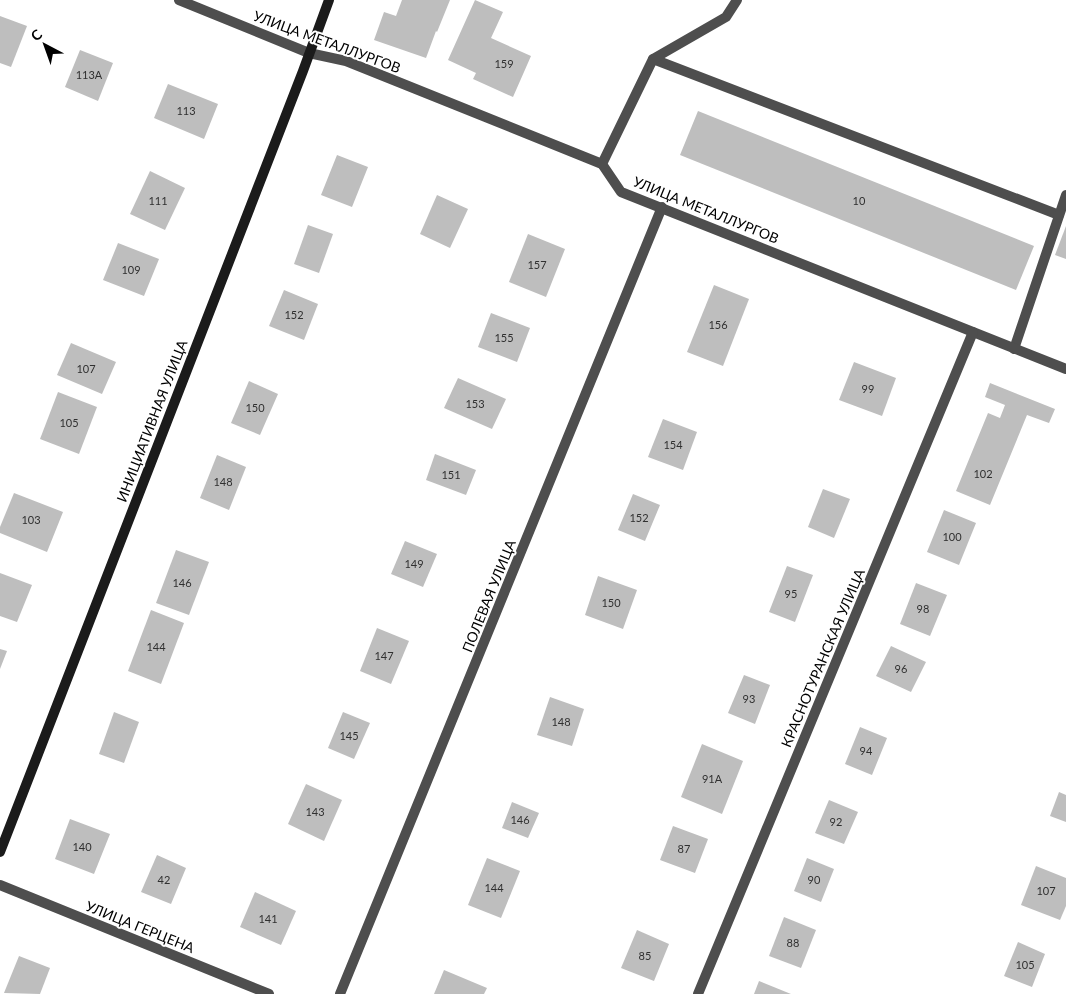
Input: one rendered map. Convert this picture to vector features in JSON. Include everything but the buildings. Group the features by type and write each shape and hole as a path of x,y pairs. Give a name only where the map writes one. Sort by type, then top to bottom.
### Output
{"street":[{"name":"УЛИЦА МЕТАЛЛУРГОВ","path":"179,0 310,53 346,61 602,164 621,192 1066,369"},
{"name":"ИНИЦИАТИВНАЯ УЛИЦА","path":"0,852 329,0"},
{"path":"602,164 653,59 726,17 737,0"},
{"path":"653,59 1059,214"},
{"path":"1014,348 1066,195"},
{"name":"ПОЛЕВАЯ УЛИЦА","path":"340,994 662,208"},
{"name":"КРАСНОТУРАНСКАЯ УЛИЦА","path":"698,994 973,332"},
{"name":"УЛИЦА ГЕРЦЕНА","path":"0,885 269,994"}]}
